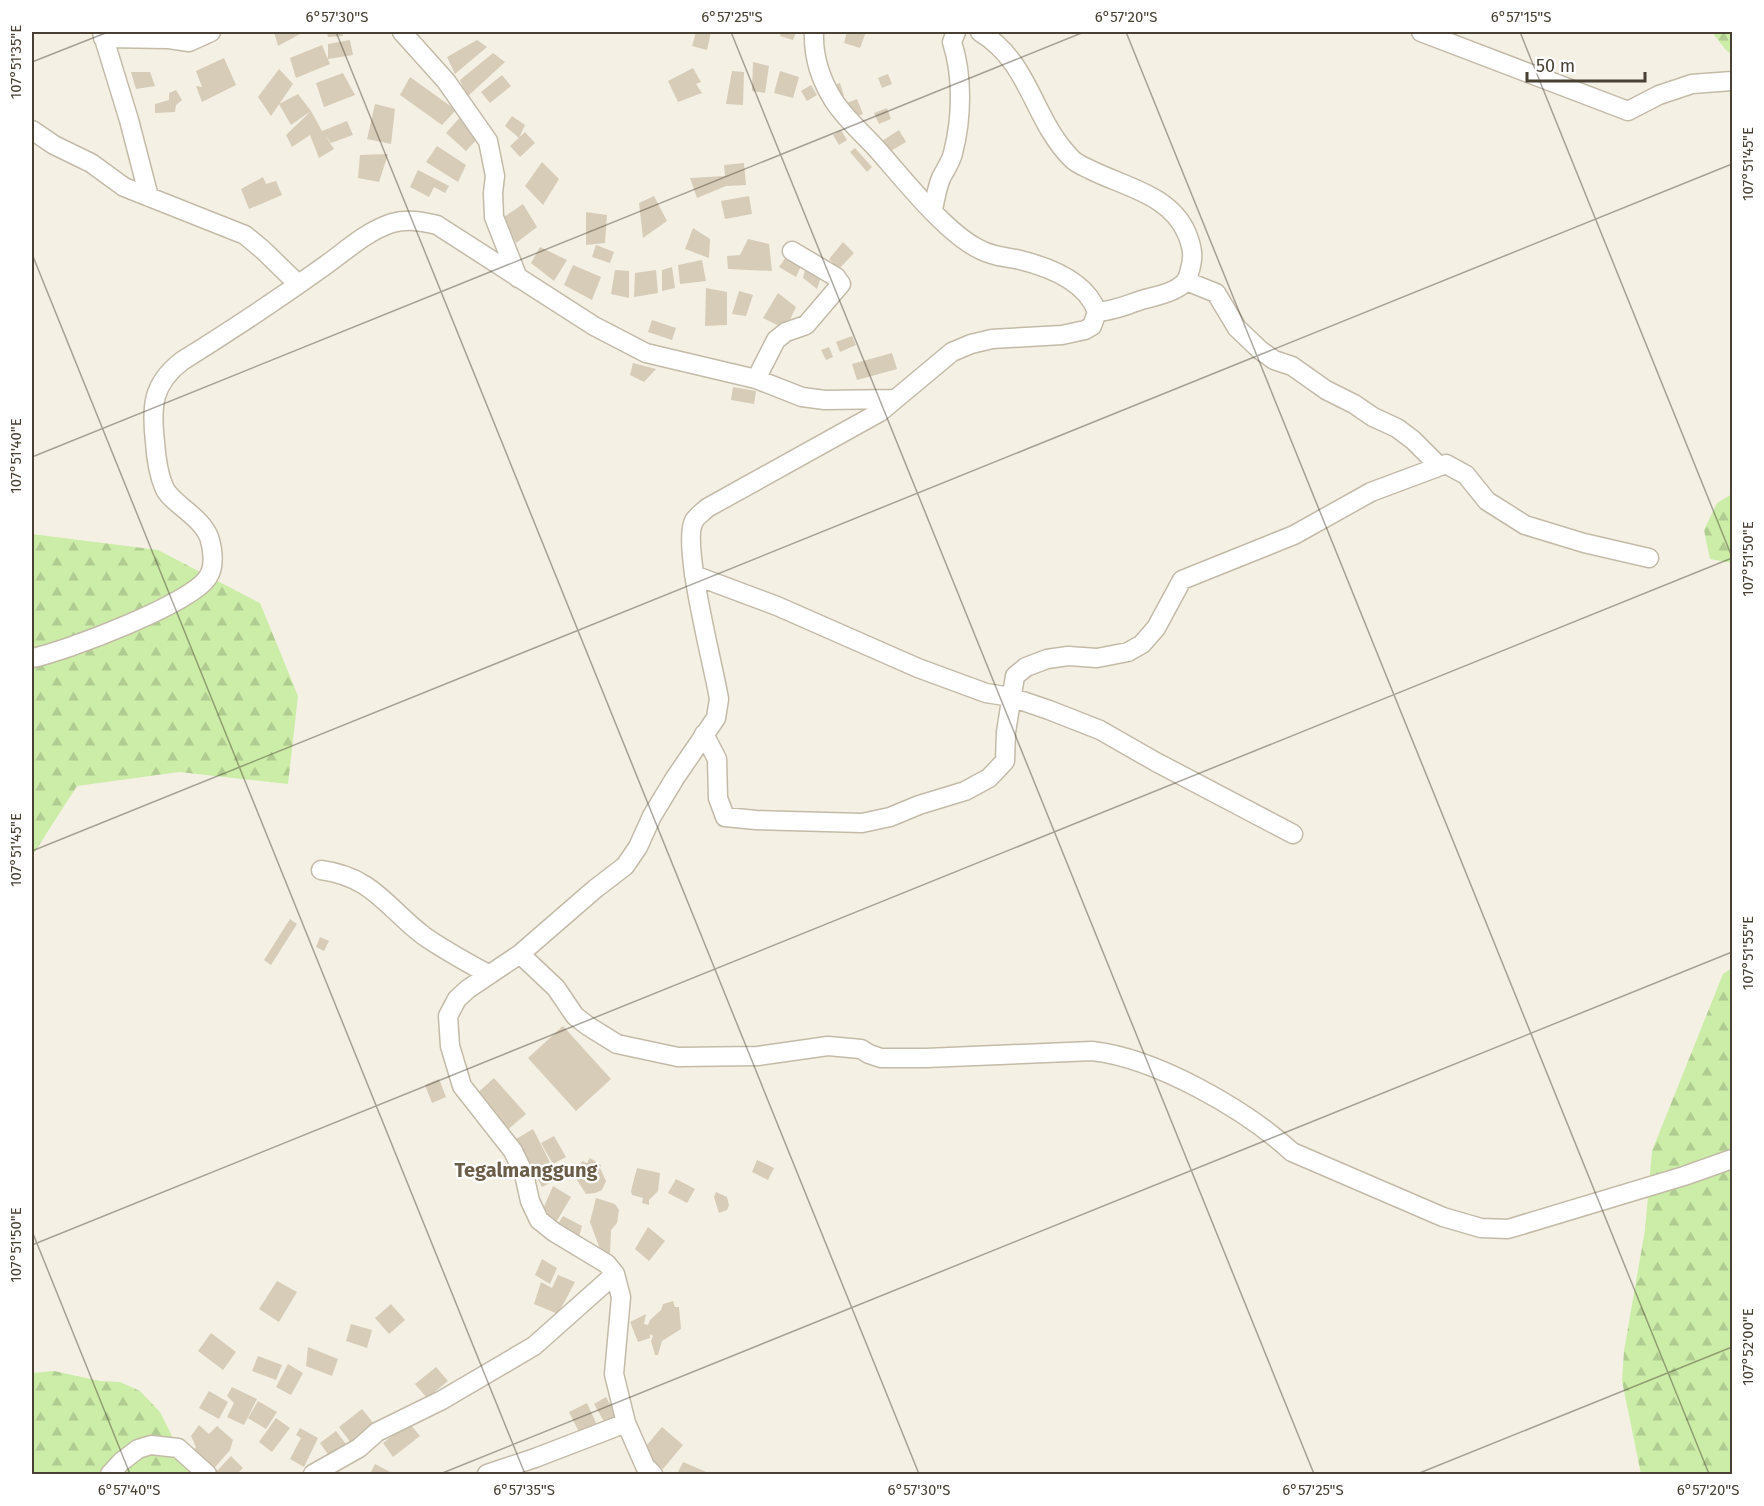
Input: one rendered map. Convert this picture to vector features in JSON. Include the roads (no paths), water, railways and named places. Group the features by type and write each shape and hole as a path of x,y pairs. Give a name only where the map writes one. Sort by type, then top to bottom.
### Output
{"street":[{"path":"149,197 103,35 189,42 211,32"},
{"path":"402,32 446,81 488,141 495,176 494,217 518,278"},
{"path":"653,1474 646,1468 626,1423 614,1374 621,1297 615,1274 607,1264 554,1232 539,1220 530,1201 524,1174 513,1151 462,1086 450,1046 448,1016 457,999 468,988 520,954 625,866 638,847 663,797 716,718 720,699 694,575 690,536 694,521 707,508 880,412 936,364 962,348 992,339 1085,330 1092,326 1097,312 1090,297 1060,274 1037,264 994,256 977,249 965,241 933,210 834,101 820,74 813,51 814,32"},
{"path":"933,210 941,179 953,154 958,120 960,81 957,57 952,42 956,32"},
{"path":"980,32 1008,53 1047,127 1074,161 1142,191 1159,201 1175,215 1185,229 1192,247 1193,260 1186,281 1179,287 1161,295 1117,310 1097,312"},
{"path":"1421,32 1628,111 1659,95 1692,84 1732,81"},
{"path":"32,130 54,145 91,163 124,187 245,235 298,284"},
{"path":"32,658 103,634 178,601 202,586 209,576 213,562 209,538 200,524 164,488 156,458 152,415 161,384 171,370 255,315 363,236 391,224 409,220 437,225 594,326 646,353 756,379 802,397 825,400 895,399"},
{"path":"756,379 776,340 786,332 806,325 841,284 836,277 792,251"},
{"path":"1186,281 1216,293 1238,328 1267,355 1292,366 1326,390 1397,428 1413,440 1439,466"},
{"path":"705,734 717,759 718,798 725,817 862,823 890,817 919,804 965,791 989,778 1005,761 1006,732 1015,676 1026,667 1047,659 1113,656 1128,652 1142,644 1156,628 1182,580 1294,535 1371,492 1446,464 1466,475 1487,501 1525,525 1584,543 1649,558"},
{"path":"694,575 777,606 928,671 986,693 1011,697 1100,730 1293,834"},
{"path":"321,870 340,873 367,885 422,934 488,974"},
{"path":"520,954 556,988 575,1016 588,1026 617,1044 678,1057 758,1056 828,1046 861,1048 881,1058 937,1058 1092,1051 1110,1053 1173,1076 1214,1098 1274,1135 1292,1152 1443,1217 1480,1228 1508,1229 1684,1176 1732,1159"},
{"path":"313,1474 359,1448 377,1432 442,1400 534,1346 615,1274"},
{"path":"487,1474 536,1458 626,1423"},
{"path":"110,1474 138,1449 151,1445 178,1448 207,1474"}],"district":[{"name":"Tegalmanggung","path":"526,1170"}]}
